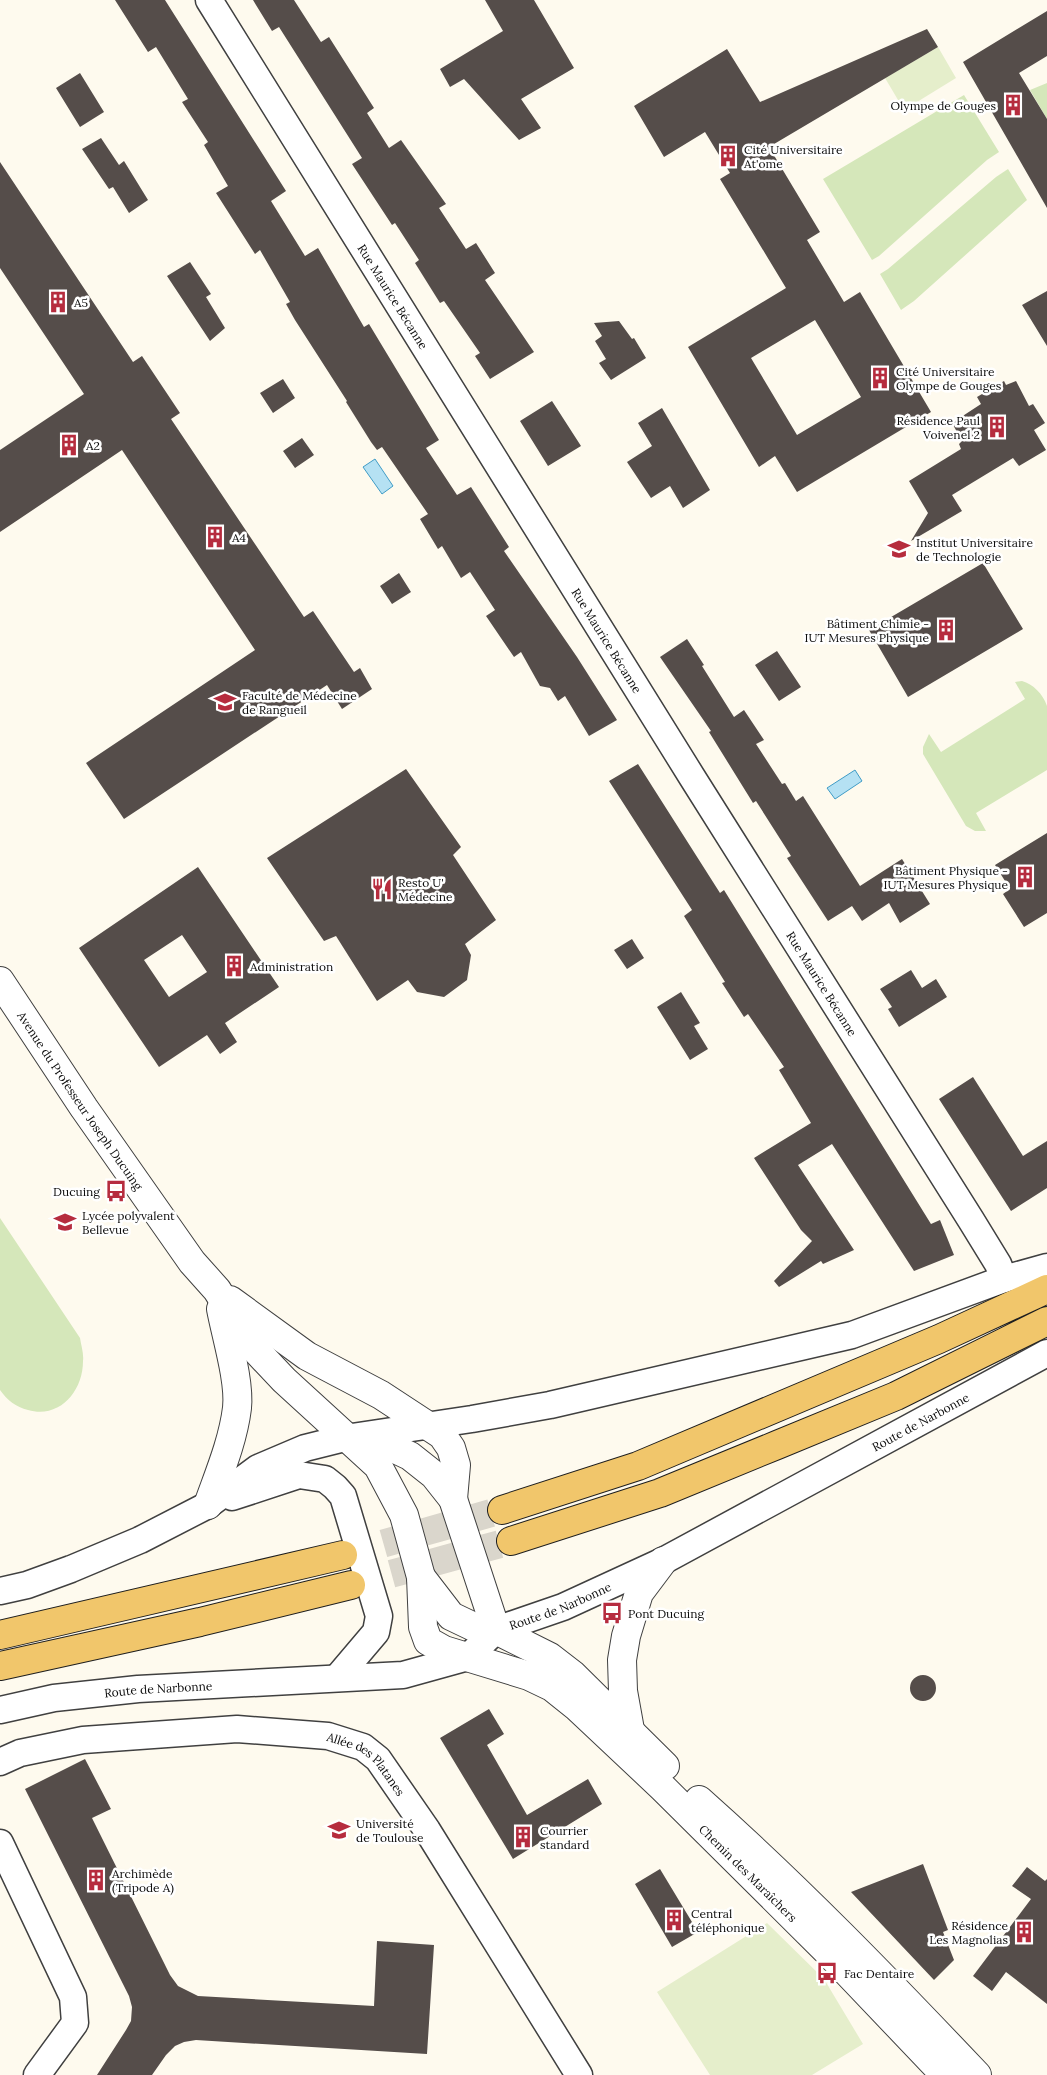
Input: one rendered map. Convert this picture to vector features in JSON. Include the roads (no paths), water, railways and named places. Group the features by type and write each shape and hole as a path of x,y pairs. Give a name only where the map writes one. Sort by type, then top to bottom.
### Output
{"main road":[{"path":"502,1510 638,1466 938,1339 1047,1289"},
{"path":"511,1541 660,1492 896,1396 1047,1321"},
{"path":"0,1635 342,1555"},
{"path":"0,1666 200,1622 351,1585"}],"street":[{"name":"Rue Maurice Bécanne","path":"209,0 687,769 998,1264 1004,1279"},
{"name":"Avenue du Professeur Joseph Ducuing","path":"0,981 146,1198 192,1262 217,1290"},
{"path":"208,1505 258,1468 305,1448 345,1438 550,1405 852,1335 1004,1279 1047,1267"},
{"path":"217,1290 272,1333 307,1356 382,1394 442,1435 452,1448 456,1474 453,1499"},
{"path":"217,1290 251,1345 284,1380 345,1438 378,1466 404,1514 421,1577"},
{"path":"208,1505 237,1408 233,1370 217,1290"},
{"name":"Route de Narbonne","path":"0,1710 54,1698 128,1690 403,1675 468,1657 496,1630 563,1607 663,1561 1047,1353"},
{"path":"345,1438 393,1448 410,1456 434,1475 453,1499 496,1630"},
{"path":"0,1591 27,1585 71,1569 140,1540 208,1505 299,1475 324,1480 344,1496 379,1616 376,1632 337,1678"},
{"path":"630,1730 622,1691 622,1660 626,1636 640,1593 663,1561"},
{"name":"Chemin des Maraîchers","path":"421,1577 451,1616 474,1627 496,1630 550,1657 572,1674 630,1730 682,1785 763,1857 836,1928 977,2075"},
{"name":"Chemin des Maraîchers","path":"421,1577 423,1627 428,1641 444,1650 541,1682 552,1687 577,1707 663,1788 826,1950 945,2075"},
{"name":"Allée des Platanes","path":"0,1762 20,1754 83,1740 238,1729 328,1736 363,1746 378,1759 427,1830 580,2075"},
{"path":"0,1843 73,1997 75,2023 37,2075"}],"water":[{"path":"375,459 393,486 382,494 363,467"},
{"path":"855,770 862,781 835,799 827,788"}],"tunnel":[{"path":"343,1555 502,1510"},
{"path":"351,1585 511,1541"}],"place":[{"name":"Olympe de Gouges","path":"1013,105"},
{"name":"Cité Universitaire At'ome","path":"728,156"},
{"name":"A5","path":"58,302"},
{"name":"Cité Universitaire Olympe de Gouges","path":"880,378"},
{"name":"Résidence Paul Voivenel 2","path":"997,427"},
{"name":"A2","path":"69,445"},
{"name":"A4","path":"215,537"},
{"name":"Institut Universitaire de Technologie","path":"899,549"},
{"name":"Bâtiment Chimie - IUT Mesures Physique","path":"946,630"},
{"name":"Faculté de Médecine de Rangueil","path":"225,702"},
{"name":"Bâtiment Physique - IUT Mesures Physique","path":"1025,877"},
{"name":"Resto U' Médecine","path":"382,889"},
{"name":"Administration","path":"234,966"},
{"name":"Ducuing","path":"116,1191"},
{"name":"Lycée polyvalent Bellevue","path":"65,1222"},
{"name":"Pont Ducuing","path":"612,1613"},
{"name":"Université de Toulouse","path":"339,1830"},
{"name":"Courrier standard","path":"523,1837"},
{"name":"Archimède (Tripode A)","path":"96,1880"},
{"name":"Central téléphonique","path":"674,1920"},
{"name":"Résidence Les Magnolias","path":"1024,1932"},
{"name":"Fac Dentaire","path":"827,1973"}]}
